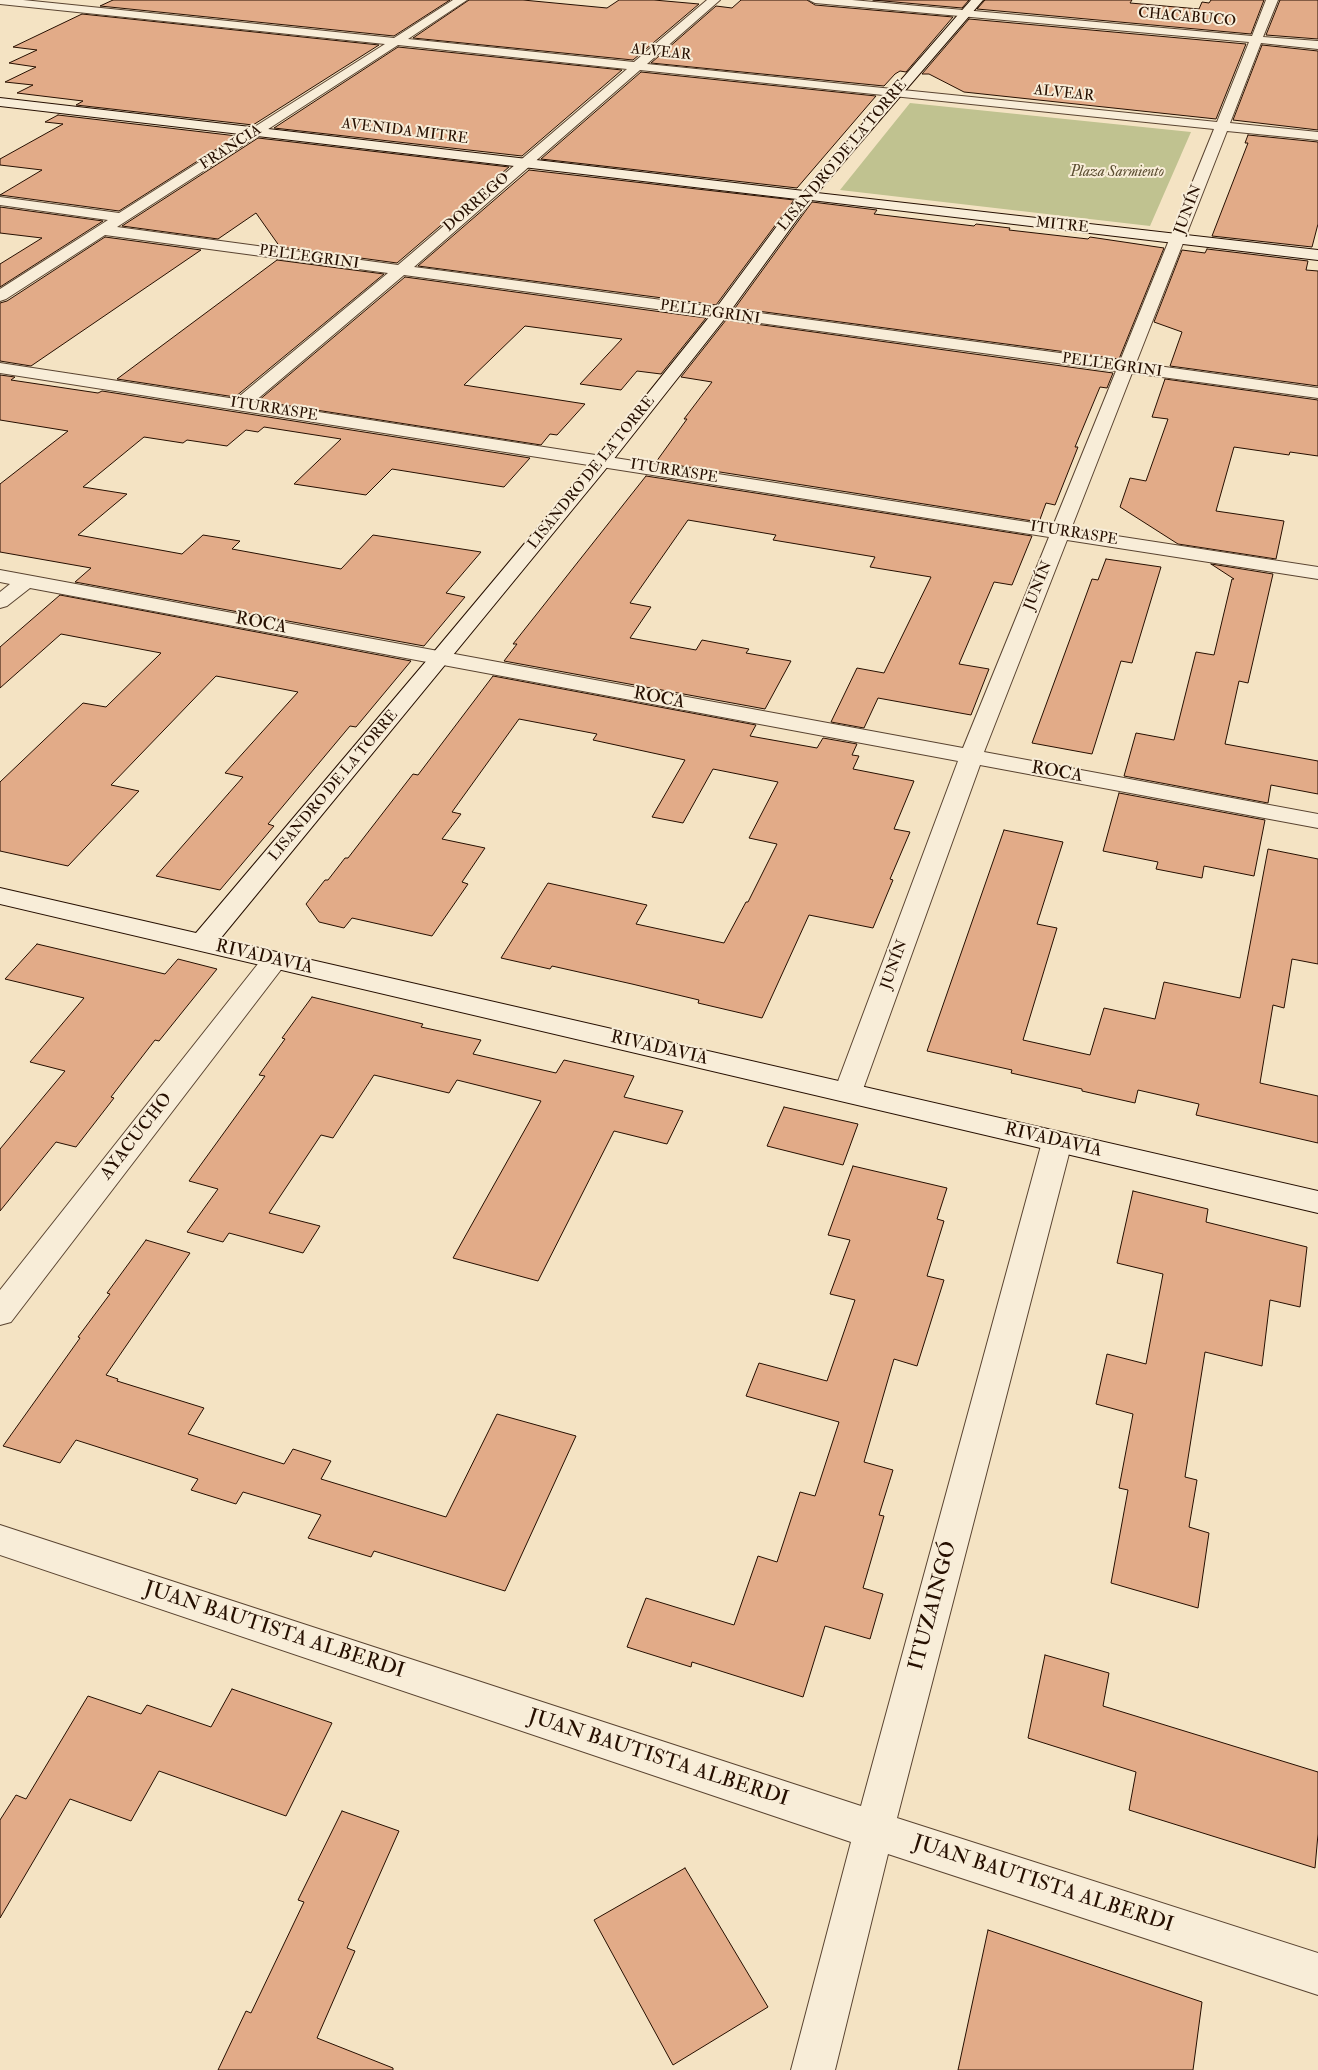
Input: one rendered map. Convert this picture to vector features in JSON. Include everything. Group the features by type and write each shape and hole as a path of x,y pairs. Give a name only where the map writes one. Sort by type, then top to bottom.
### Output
{"street":[{"name":"FRANCIA","path":"0,296 461,0"},
{"name":"DORREGO","path":"240,405 401,270 714,0"},
{"name":"CHACABUCO","path":"815,0 972,7 1318,45"},
{"name":"JUNÍN","path":"848,1092 971,757 1272,0"},
{"name":"ALVEAR","path":"0,1 1318,136"},
{"name":"LISANDRO DE LA TORRE","path":"202,943 603,461 720,314 806,196 972,7"},
{"name":"AVENIDA MITRE","path":"0,102 806,196"},
{"name":"MITRE","path":"806,196 1318,255"},
{"path":"0,201 122,218"},
{"name":"PELLEGRINI","path":"103,230 1318,393"},
{"name":"ITURRASPE","path":"0,368 1318,573"},
{"name":"ROCA","path":"0,576 1318,821"},
{"path":"0,602 26,581"},
{"name":"RIVADAVIA","path":"0,896 1318,1202"},
{"name":"AYACUCHO","path":"0,1313 274,961"},
{"name":"ITUZAINGÓ","path":"813,2070 874,1830 1057,1142"},
{"name":"JUAN BAUTISTA ALBERDI","path":"0,1540 874,1830 1318,1974"}],"green space":[{"name":"Plaza Sarmiento","path":"910,103 1191,132 1150,226 840,190"}],"building":[{"path":"113,0 450,0 394,36 100,6"},
{"path":"469,0 523,0 607,8 619,0 654,0 699,4 633,60 413,38"},
{"path":"741,0 807,0 815,5 953,17 906,72 900,71 895,74 884,86 651,63 716,6 732,8"},
{"path":"873,0 969,0 962,8"},
{"path":"985,0 1132,0 1130,3 1199,9 1202,2 1209,3 1211,0 1264,0 1251,34 977,9"},
{"path":"1280,0 1318,0 1318,39 1266,35"},
{"path":"82,14 379,45 253,125 76,105 83,101 17,93 33,85 5,82 36,67 9,63 37,50 13,47"},
{"path":"969,19 1246,44 1216,119 964,92 929,74 922,74"},
{"path":"1262,45 1318,51 1318,130 1233,120"},
{"path":"398,47 622,70 522,156 274,128"},
{"path":"641,72 876,96 797,188 541,159"},
{"path":"58,115 237,136 119,211 0,195 42,170 0,165 0,159 63,124 45,122"},
{"path":"1248,135 1318,142 1318,224 1312,247 1212,236 1248,143 1245,143"},
{"path":"258,138 509,167 397,263 280,247 256,213 218,239 122,226"},
{"path":"529,170 794,200 716,305 418,266"},
{"path":"812,202 877,210 874,214 974,226 976,224 1010,228 1009,230 1088,239 1090,237 1164,248 1119,359 735,308"},
{"path":"0,207 103,221 0,287 0,264 42,238 0,233"},
{"path":"105,237 201,250 31,366 0,361 0,303 7,301"},
{"path":"1207,249 1308,261 1306,270 1318,271 1318,386 1170,366 1182,332 1154,322 1182,250 1205,253"},
{"path":"277,260 384,274 235,397 117,379"},
{"path":"405,277 706,318 661,374 637,371 621,390 580,384 622,339 525,326 464,385 585,404 557,435 550,434 541,445 258,401"},
{"path":"726,320 1113,373 1107,388 1100,387 1075,447 1078,447 1055,505 1046,503 1039,522 656,462 687,419 684,419 712,382 681,377"},
{"path":"0,375 15,377 11,380 98,393 102,391 530,458 504,487 392,469 366,495 294,484 341,439 264,427 258,432 246,430 227,446 187,440 183,443 144,437 83,487 127,494 78,535 182,554 203,535 240,541 232,549 341,569 373,535 481,552 446,593 465,597 424,646 75,582 91,568 0,552 0,484 68,431 0,420"},
{"path":"1165,379 1318,400 1318,456 1290,452 1289,455 1234,447 1216,511 1284,521 1276,559 1178,544 1120,507 1130,478 1146,481 1168,419 1152,417"},
{"path":"646,476 1032,536 1012,585 994,582 959,664 989,669 971,715 878,698 864,728 831,722 857,668 884,673 931,577 870,567 875,557 773,540 776,535 688,520 630,603 651,607 630,638 696,650 702,640 749,649 746,653 791,661 765,709 504,661 517,644 513,644"},
{"path":"1106,559 1161,567 1132,663 1121,661 1092,754 1032,743 1092,579 1098,580"},
{"path":"1211,564 1273,574 1248,683 1239,681 1225,744 1318,761 1318,794 1271,785 1268,803 1124,776 1136,733 1174,740 1196,652 1214,655 1232,579 1234,579"},
{"path":"60,595 411,661 356,727 350,726 268,824 274,826 220,890 156,876 243,777 225,773 298,692 216,676 111,785 139,791 68,866 0,851 0,782 83,703 106,707 161,653 61,634 0,688 0,647"},
{"path":"493,676 756,725 750,736 817,748 823,738 857,744 852,755 859,756 853,769 914,781 894,829 910,832 890,879 893,880 873,928 809,915 762,1018 698,1003 699,1000 632,984 552,966 550,969 501,958 548,883 647,905 636,924 724,943 746,902 748,902 777,844 749,838 778,782 713,769 683,823 652,817 685,760 593,740 597,734 519,719 452,812 461,814 442,839 485,848 462,882 468,884 432,936 352,918 344,928 319,922 306,904 345,858 348,858 413,774 418,775"},
{"path":"1119,793 1265,820 1254,876 1204,866 1202,878 1156,869 1158,862 1103,851"},
{"path":"1004,830 1063,842 1037,924 1057,928 1023,1040 1090,1055 1104,1008 1155,1019 1164,982 1240,998 1268,849 1318,859 1318,964 1292,959 1284,1008 1273,1005 1260,1083 1318,1096 1318,1143 1196,1115 1199,1104 1138,1090 1135,1103 1011,1073 1012,1070 927,1051"},
{"path":"37,944 165,974 178,959 217,969 159,1041 155,1040 111,1097 114,1098 76,1147 56,1142 0,1211 0,1149 65,1071 30,1062 84,998 5,979"},
{"path":"312,997 423,1024 421,1027 481,1040 473,1054 556,1073 564,1060 634,1076 624,1097 683,1111 667,1144 614,1131 538,1281 453,1258 541,1101 457,1080 449,1093 374,1075 333,1138 321,1135 269,1213 320,1226 303,1253 229,1233 223,1242 187,1232 218,1189 189,1181 265,1076 259,1075 285,1039 282,1038"},
{"path":"784,1107 858,1124 843,1165 767,1146"},
{"path":"853,1166 947,1188 937,1219 944,1221 927,1276 944,1280 917,1366 894,1359 864,1462 893,1470 879,1515 884,1516 863,1588 883,1594 870,1639 825,1626 803,1697 692,1662 691,1667 627,1647 646,1598 734,1625 758,1556 777,1562 800,1492 815,1496 839,1422 746,1396 759,1363 827,1381 855,1300 830,1294 850,1240 828,1235"},
{"path":"1133,1191 1208,1209 1206,1222 1307,1247 1300,1307 1270,1300 1262,1366 1205,1352 1185,1477 1197,1480 1189,1527 1209,1533 1198,1608 1111,1583 1128,1490 1119,1488 1133,1414 1096,1404 1107,1354 1146,1364 1163,1274 1117,1263"},
{"path":"146,1240 190,1253 106,1375 118,1379 117,1381 204,1408 188,1434 284,1464 293,1449 331,1461 321,1479 446,1517 497,1414 576,1436 505,1591 374,1551 371,1557 308,1538 321,1515 243,1492 236,1504 191,1490 198,1479 76,1440 60,1463 3,1446 110,1294 107,1293"},
{"path":"1045,1655 1109,1673 1103,1706 1318,1772 1318,1834 1315,1868 1129,1810 1136,1772 1028,1738"},
{"path":"232,1689 332,1723 286,1816 159,1771 131,1821 70,1799 0,1918 0,1820 16,1795 26,1799 88,1696 141,1714 147,1705 211,1727"},
{"path":"342,1811 399,1831 347,1948 355,1951 317,2038 393,2068 393,2070 218,2070 246,2011 251,2013 304,1902 298,1900"},
{"path":"685,1868 768,2007 673,2065 594,1920"},
{"path":"988,1930 1202,2002 1193,2070 958,2070"}]}
